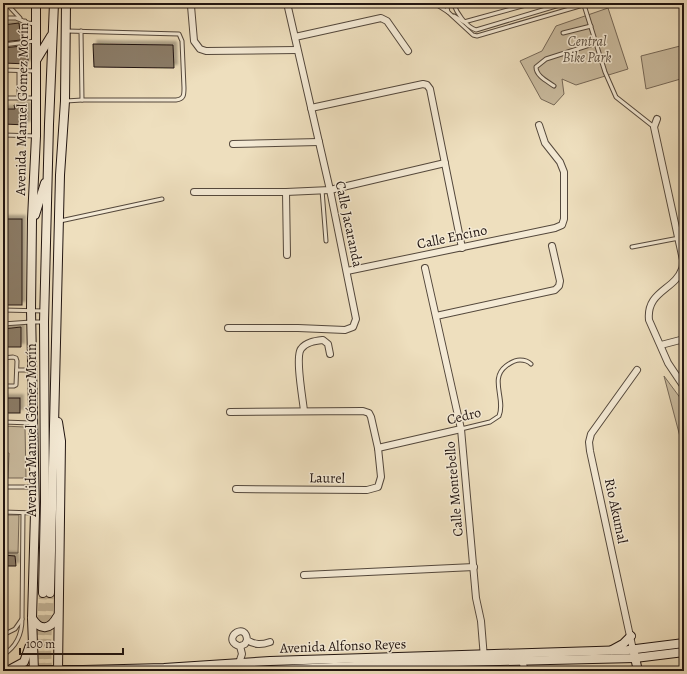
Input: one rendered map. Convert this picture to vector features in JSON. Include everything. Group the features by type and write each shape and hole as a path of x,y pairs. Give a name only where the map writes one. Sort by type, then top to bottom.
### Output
{"main road":[{"name":"Avenida Manuel Gómez Morín","path":"34,671 32,618 34,446 31,310 32,219 36,136 36,3"},
{"name":"Avenida Manuel Gómez Morín","path":"54,3 44,311 46,593 55,411 60,175 64,101 66,3"},
{"path":"36,60 52,34"},
{"path":"36,108 49,124"},
{"path":"32,219 37,211 44,184 48,179"},
{"path":"34,446 38,438 40,408 44,397"},
{"name":"Avenida Manuel Gómez Morín","path":"55,411 61,441 58,671"},
{"path":"32,618 39,627 47,627 54,623 58,616"},
{"path":"611,651 623,644 631,636"},
{"path":"6,670 24,662 32,640"},
{"name":"Avenida Alfonso Reyes","path":"521,657 611,651 634,654 684,643"},
{"name":"Avenida Alfonso Reyes","path":"6,670 58,671 238,668 272,671 484,658 684,652"},
{"name":"Rio Akumal","path":"634,654 638,671"},
{"name":"Avenida Alfonso Reyes","path":"225,671 270,661 416,663"}],"street":[{"name":"Calle Jacaranda","path":"228,328 345,330 353,327 356,319 330,190 287,3"},
{"path":"191,6 194,40 200,49 206,51 298,50"},
{"path":"295,38 381,18 387,21 408,51"},
{"path":"311,108 423,84 427,85 430,89 462,248"},
{"path":"657,119 654,127 683,260 681,275 656,297 648,312 649,320 668,363 684,387"},
{"name":"Calle Encino","path":"347,271 462,248 555,228 562,225 565,211 564,172 560,162 545,142 539,125"},
{"path":"232,144 319,142"},
{"path":"194,192 286,192 330,190 445,163"},
{"path":"286,192 287,255"},
{"path":"436,316 555,290 559,286 560,281 552,246"},
{"name":"Calle Montebello","path":"425,268 461,429 476,598 481,621 484,658"},
{"path":"661,345 684,339"},
{"path":"304,411 299,350 305,345 314,341 323,340 328,344 330,354"},
{"name":"Rio Akumal","path":"634,654 589,442 591,434 637,370"},
{"path":"230,412 363,411 369,413 378,448"},
{"name":"Cedro","path":"378,448 461,429"},
{"name":"Laurel","path":"236,489 375,489 380,483 381,477 378,448"},
{"path":"304,575 474,567"},
{"path":"241,631 247,636 247,640 245,644 240,646 236,645 233,642 234,634 241,631"},
{"path":"247,640 255,644 270,642"},
{"path":"238,668 242,654 240,646"},
{"path":"521,657 525,671"},
{"path":"270,661 272,671"}],"lane":[{"path":"6,3 20,19 25,22 36,24"},
{"path":"434,3 476,30 566,3"},
{"path":"446,3 448,12 472,35 477,36 590,3"},
{"path":"453,3 464,22"},
{"path":"464,22 532,3"},
{"path":"584,5 605,72 616,97 654,127"},
{"path":"3,18 20,19"},
{"path":"25,22 26,42"},
{"path":"563,33 591,26"},
{"path":"64,101 176,100 184,96 182,42 179,34 65,30"},
{"path":"81,31 82,100"},
{"path":"3,45 36,41"},
{"path":"554,86 536,71 536,66 546,59 596,43"},
{"path":"3,70 36,71"},
{"path":"19,70 19,98"},
{"path":"3,98 36,98"},
{"path":"3,175 4,135 36,136"},
{"path":"322,190 326,241"},
{"path":"60,222 162,199"},
{"path":"632,247 679,238"},
{"path":"3,310 44,311"},
{"path":"3,324 44,322"},
{"path":"3,358 16,358 17,370 16,386 3,386"},
{"name":"Cedro","path":"461,429 490,422 499,416 502,406 498,380 503,368 518,360 524,360 531,364"},
{"path":"17,370 32,370"},
{"path":"3,422 33,423"},
{"path":"3,487 34,487"},
{"path":"3,512 34,514"},
{"path":"3,655 10,649 19,637 21,630 23,513"},
{"path":"3,635 15,629 22,619"}],"green space":[{"name":"Central Bike Park","path":"608,8 628,69 576,85 562,79 564,94 554,105 541,99 520,61 542,51 556,26"},
{"path":"684,45 684,78 646,89 641,56"},
{"path":"664,376 684,403 684,452"},
{"path":"3,426 25,427 26,478 8,478 9,453 3,453"},
{"path":"3,515 19,515 18,553 3,553"}],"building":[{"path":"19,23 21,40 3,42 3,25"},
{"path":"93,44 173,45 174,68 94,67"},
{"path":"22,46 22,48 28,47 28,64 3,63 3,48"},
{"path":"14,105 27,106 27,125 3,124 3,109 15,109"},
{"path":"3,219 22,219 22,305 3,305"},
{"path":"21,327 21,347 3,347 3,329"},
{"path":"3,398 20,398 20,413 3,413"},
{"path":"3,555 15,556 16,566 3,566"}],"tunnel":[{"path":"42,671 40,644 43,593"},
{"path":"48,671 47,644 50,593"}]}
